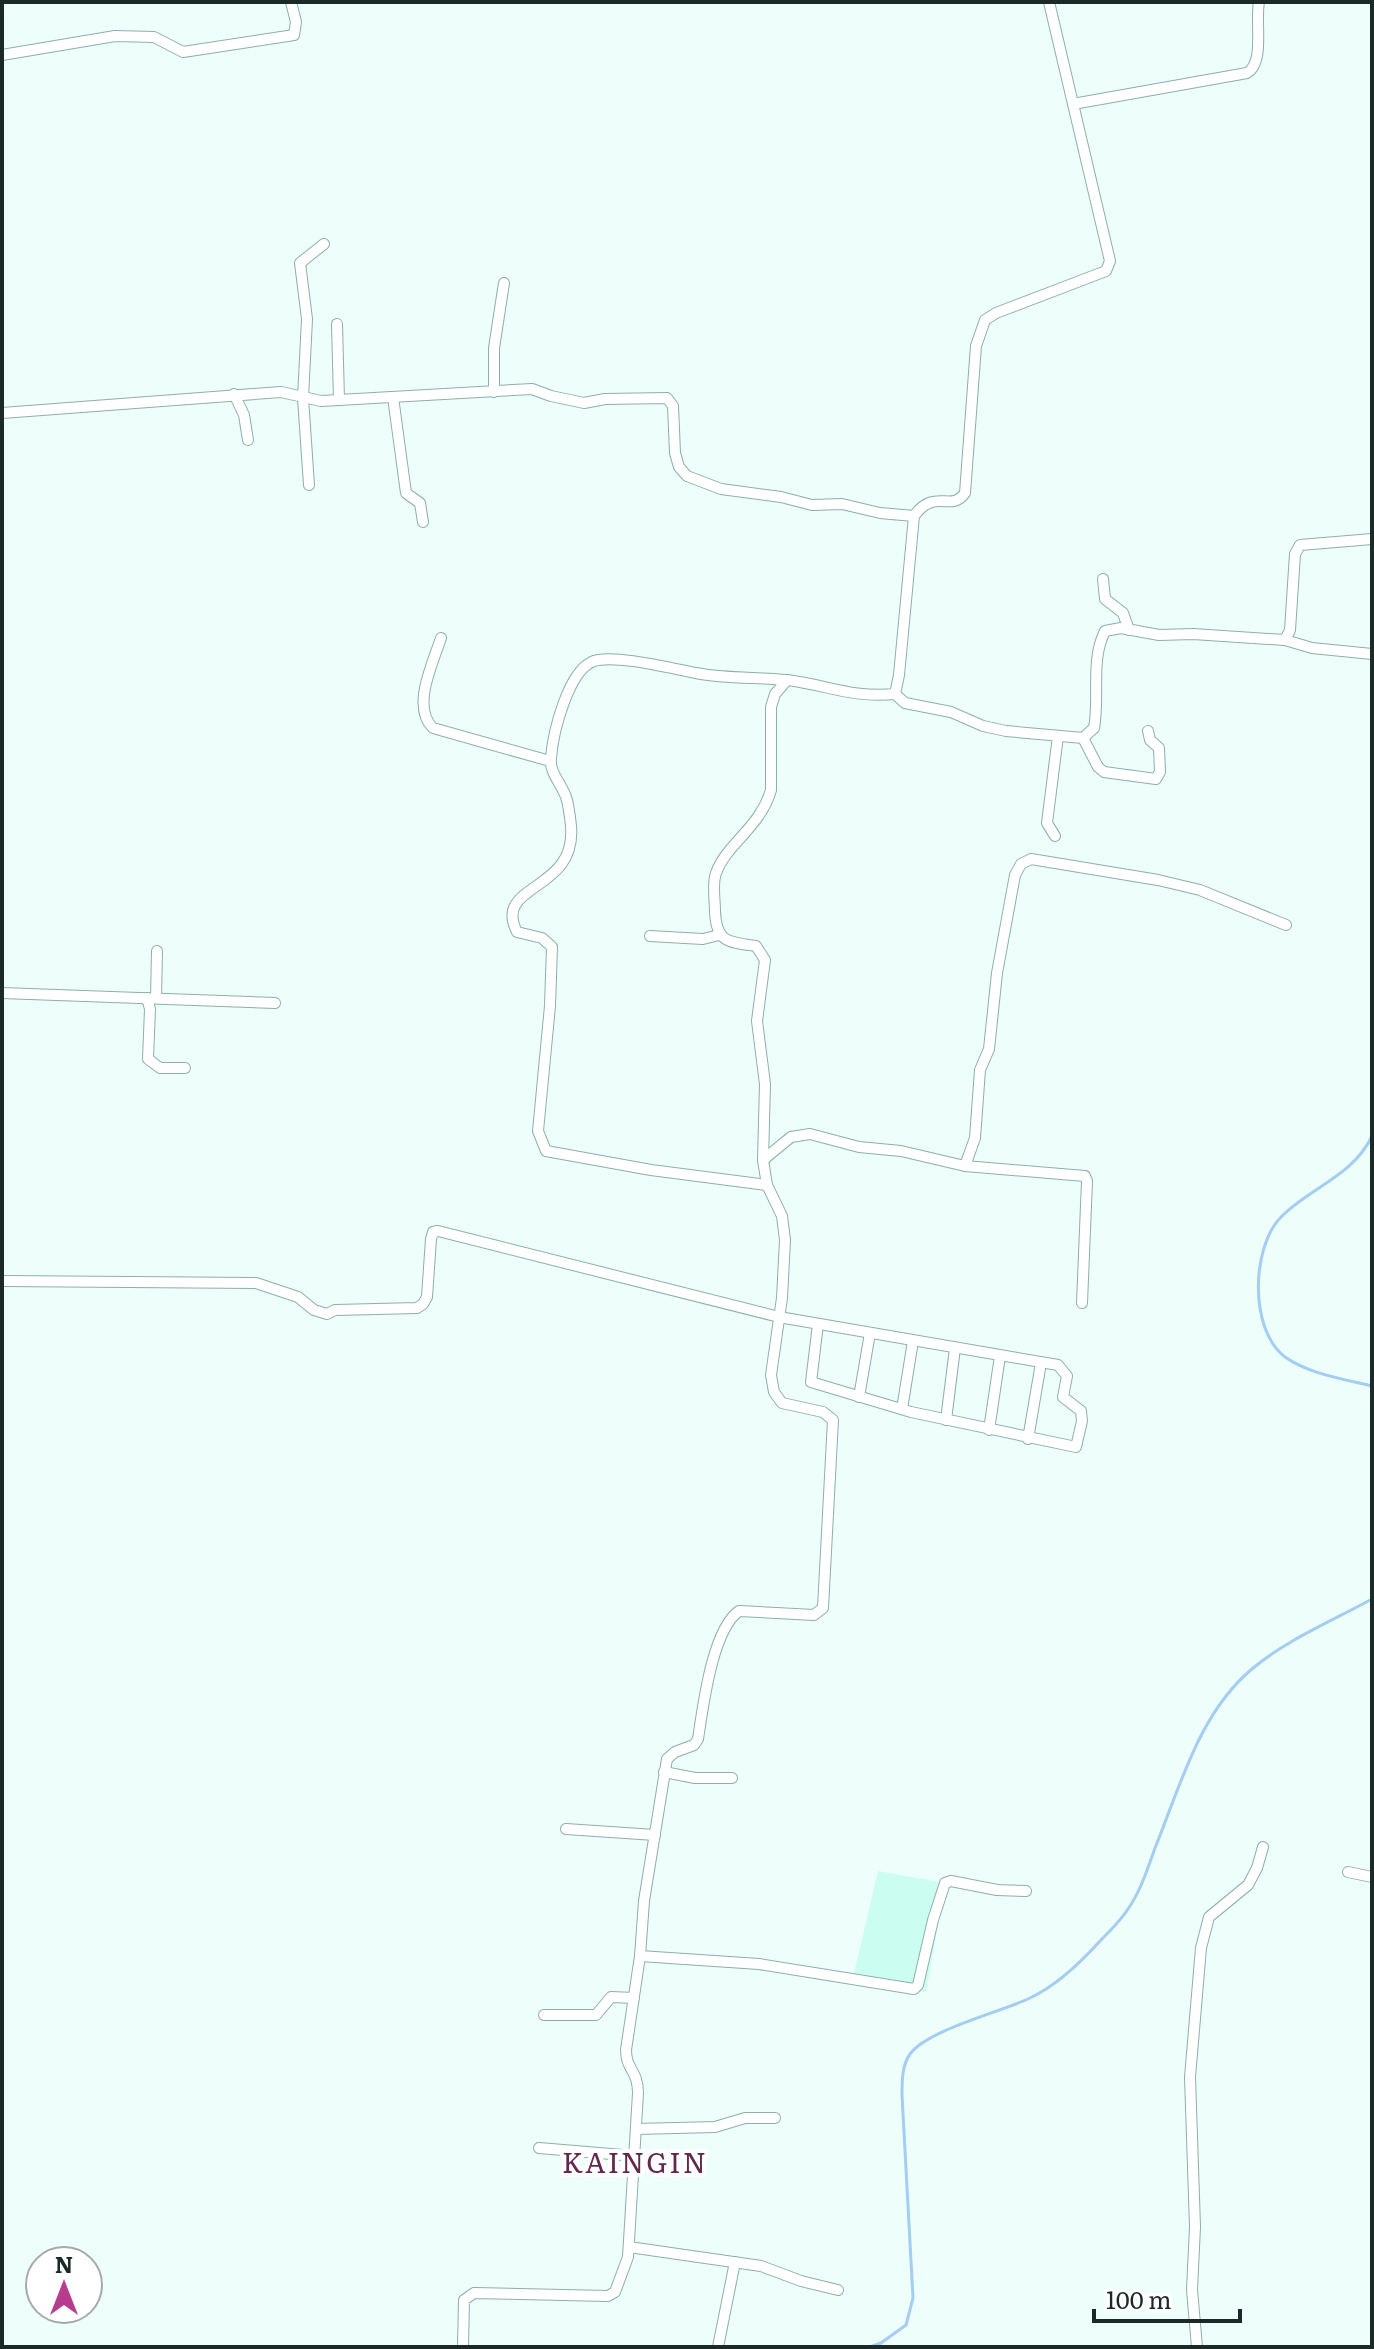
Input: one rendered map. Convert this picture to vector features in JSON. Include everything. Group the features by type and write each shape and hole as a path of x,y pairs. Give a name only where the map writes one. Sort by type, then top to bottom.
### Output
{"street":[{"path":"2,55 115,36 154,37 183,52 294,35 296,22 291,2"},
{"path":"895,694 914,516 929,501 952,502 962,498 965,493 976,346 985,320 1106,271 1108,267 1109,255 1049,2"},
{"path":"1073,104 1253,70 1258,59 1259,2"},
{"path":"309,485 303,398 307,319 300,263 324,244"},
{"path":"494,392 494,348 504,283"},
{"path":"337,324 339,400"},
{"path":"2,413 281,392 321,401 532,389 584,403 605,399 667,398 673,406 675,453 679,467 687,476 721,489 781,497 812,505 842,504 880,513 914,516"},
{"path":"234,394 244,415 248,440"},
{"path":"393,397 406,493 420,503 423,522"},
{"path":"1285,640 1290,630 1295,554 1300,545 1372,539"},
{"path":"1103,579 1105,599 1123,613 1129,630"},
{"path":"767,1185 651,1170 555,1153 546,1151 541,1143 538,1131 550,1006 552,947 542,938 517,932 511,913 514,903 545,882 566,860 571,849 568,805 550,761 566,695 582,668 594,661 609,659 700,674 787,680 857,695 895,694 905,703 951,712 983,726 1083,738 1094,728 1101,640 1105,631 1121,628 1159,635 1285,640 1312,648 1372,654"},
{"path":"441,638 423,708 425,721 433,728 550,761"},
{"path":"463,2347 462,2307 467,2296 491,2293 608,2296 619,2285 629,2247 638,2077 626,2057 644,1901 664,1772 671,1755 690,1748 698,1739 719,1646 733,1615 739,1611 814,1615 823,1608 833,1420 823,1412 782,1403 774,1392 771,1375 785,1255 785,1228 767,1185 763,1160 765,1084 757,1021 765,960 756,946 730,942 719,935 715,918 716,873 753,826 771,790 771,707 775,694 787,680"},
{"path":"1083,738 1098,767 1104,772 1156,779 1160,772 1159,748 1150,740 1148,731"},
{"path":"1055,836 1047,823 1058,736"},
{"path":"965,1166 975,1138 980,1070 989,1049 997,973 1015,875 1021,864 1039,859 1184,885 1286,925"},
{"path":"650,936 703,939 719,935"},
{"path":"157,951 148,1059 160,1068 185,1068"},
{"path":"2,993 275,1003"},
{"path":"763,1160 791,1137 810,1134 859,1147 901,1151 965,1166 1085,1176 1082,1303"},
{"path":"2,1281 256,1283 298,1297 314,1310 327,1314 335,1310 417,1308 427,1297 431,1239 433,1232 438,1231 779,1317 1058,1365 1067,1376 1063,1397 1081,1411 1076,1447 946,1420 811,1382 818,1324"},
{"path":"859,1397 870,1333"},
{"path":"902,1409 913,1341"},
{"path":"946,1420 955,1348"},
{"path":"989,1430 1000,1356"},
{"path":"1028,1439 1041,1363"},
{"path":"664,1772 695,1778 732,1778"},
{"path":"566,1829 655,1835"},
{"path":"1197,2347 1192,2290 1195,2227 1190,2077 1201,1948 1209,1917 1248,1885 1263,1847"},
{"path":"1348,1872 1372,1877"},
{"path":"640,1956 759,1964 914,1989 918,1985 945,1883 951,1881 1007,1891 1026,1891"},
{"path":"544,2015 593,2016 611,1997 634,1998"},
{"path":"636,2129 715,2127 745,2118 775,2118"},
{"path":"539,2148 635,2156"},
{"path":"629,2247 761,2266 801,2281 838,2290"},
{"path":"718,2347 735,2262"}],"shaded area":[{"path":"878,1871 945,1883 926,1992 852,1982"}],"waterway":[{"path":"1372,1136 1364,1150 1343,1171 1282,1216 1264,1247 1258,1288 1265,1328 1273,1344 1285,1357 1316,1372 1372,1386"},
{"path":"870,2347 906,2325 913,2298 902,2095 907,2058 919,2045 948,2029 1040,1993 1085,1957 1119,1921 1136,1895 1193,1752 1218,1707 1234,1687 1279,1649 1372,1599"}],"district":[{"name":"KAINGIN","path":"635,2161"}]}
